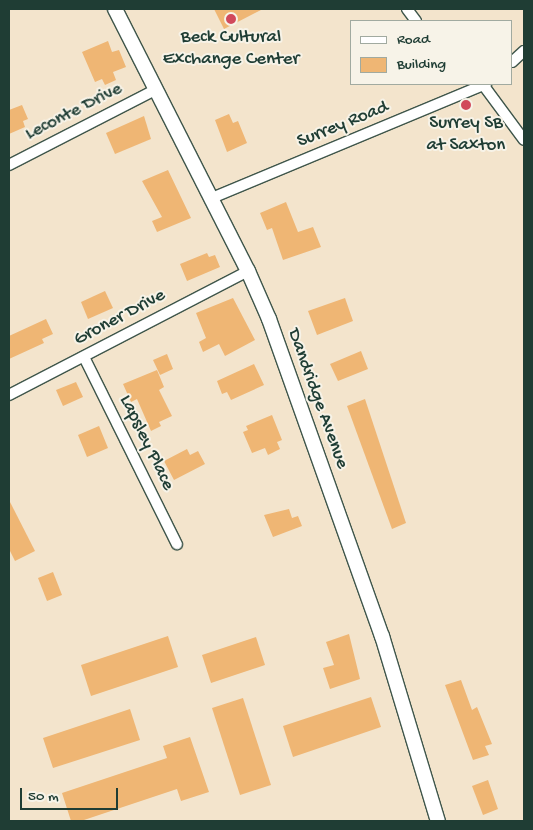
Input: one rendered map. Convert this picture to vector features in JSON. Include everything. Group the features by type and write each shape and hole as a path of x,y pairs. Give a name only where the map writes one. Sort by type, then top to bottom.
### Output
{"street":[{"name":"Dandridge Avenue","path":"115,9 212,198 269,319 382,636 438,821"},
{"path":"407,9 415,20"},
{"path":"513,61 524,51"},
{"path":"485,85 524,140"},
{"name":"Surrey Road","path":"212,198 465,88 485,85"},
{"name":"Leconte Drive","path":"9,165 155,90"},
{"name":"Groner Drive","path":"9,395 84,358 248,271"},
{"name":"Lapsley Place","path":"84,358 177,544"}],"building":[{"name":"Beck Cultural Exchange Center","path":"214,9 263,9 224,29"},
{"path":"108,41 112,52 119,50 126,67 113,72 116,80 105,85 102,79 95,82 82,52"},
{"path":"22,105 28,119 23,121 25,127 9,134 9,110"},
{"path":"229,114 233,123 238,121 247,143 227,152 215,120"},
{"path":"144,116 151,139 115,154 106,133"},
{"path":"168,170 191,218 157,232 152,221 162,217 142,181"},
{"path":"286,202 298,232 313,227 321,247 283,260 272,228 267,230 260,213"},
{"path":"207,253 209,257 215,255 220,267 187,281 180,264"},
{"path":"105,291 113,308 88,319 81,302"},
{"path":"233,298 255,340 225,356 219,344 203,352 199,342 206,338 196,313"},
{"path":"345,298 353,321 317,335 308,311"},
{"path":"46,319 53,334 42,339 44,343 9,359 9,336"},
{"path":"361,351 368,369 338,381 330,364"},
{"path":"167,354 173,369 160,375 153,360"},
{"path":"254,364 264,385 231,400 227,392 222,394 217,381"},
{"path":"157,370 164,387 159,390 172,416 159,422 161,426 151,431 137,399 131,402 123,384"},
{"path":"76,382 83,397 63,406 56,390"},
{"path":"365,399 406,523 392,529 347,406"},
{"path":"272,415 282,440 277,442 280,449 268,455 265,448 252,453 243,432 248,430 246,426"},
{"path":"99,426 108,448 87,457 78,435"},
{"path":"187,449 190,455 198,451 205,464 174,480 164,461"},
{"path":"9,500 35,551 15,561 9,549"},
{"path":"289,509 292,518 298,516 302,526 273,537 264,515"},
{"path":"53,572 62,595 47,601 38,578"},
{"path":"349,634 360,679 330,689 323,668 334,665 326,642"},
{"path":"168,636 178,667 91,696 81,665"},
{"path":"256,637 265,665 211,683 202,655"},
{"path":"461,680 472,710 477,707 492,744 485,746 489,755 473,760 445,685"},
{"path":"371,697 381,727 293,757 283,726"},
{"path":"243,698 271,785 240,795 212,708"},
{"path":"130,709 140,740 53,768 43,738"},
{"path":"190,737 209,792 181,801 177,789 81,821 71,821 62,793 167,758 163,746"},
{"path":"488,780 498,809 483,815 472,786"}],"place":[{"name":"Beck Cultural Exchange Center","path":"231,19"},
{"name":"Surrey SB at Saxton","path":"466,105"}]}
